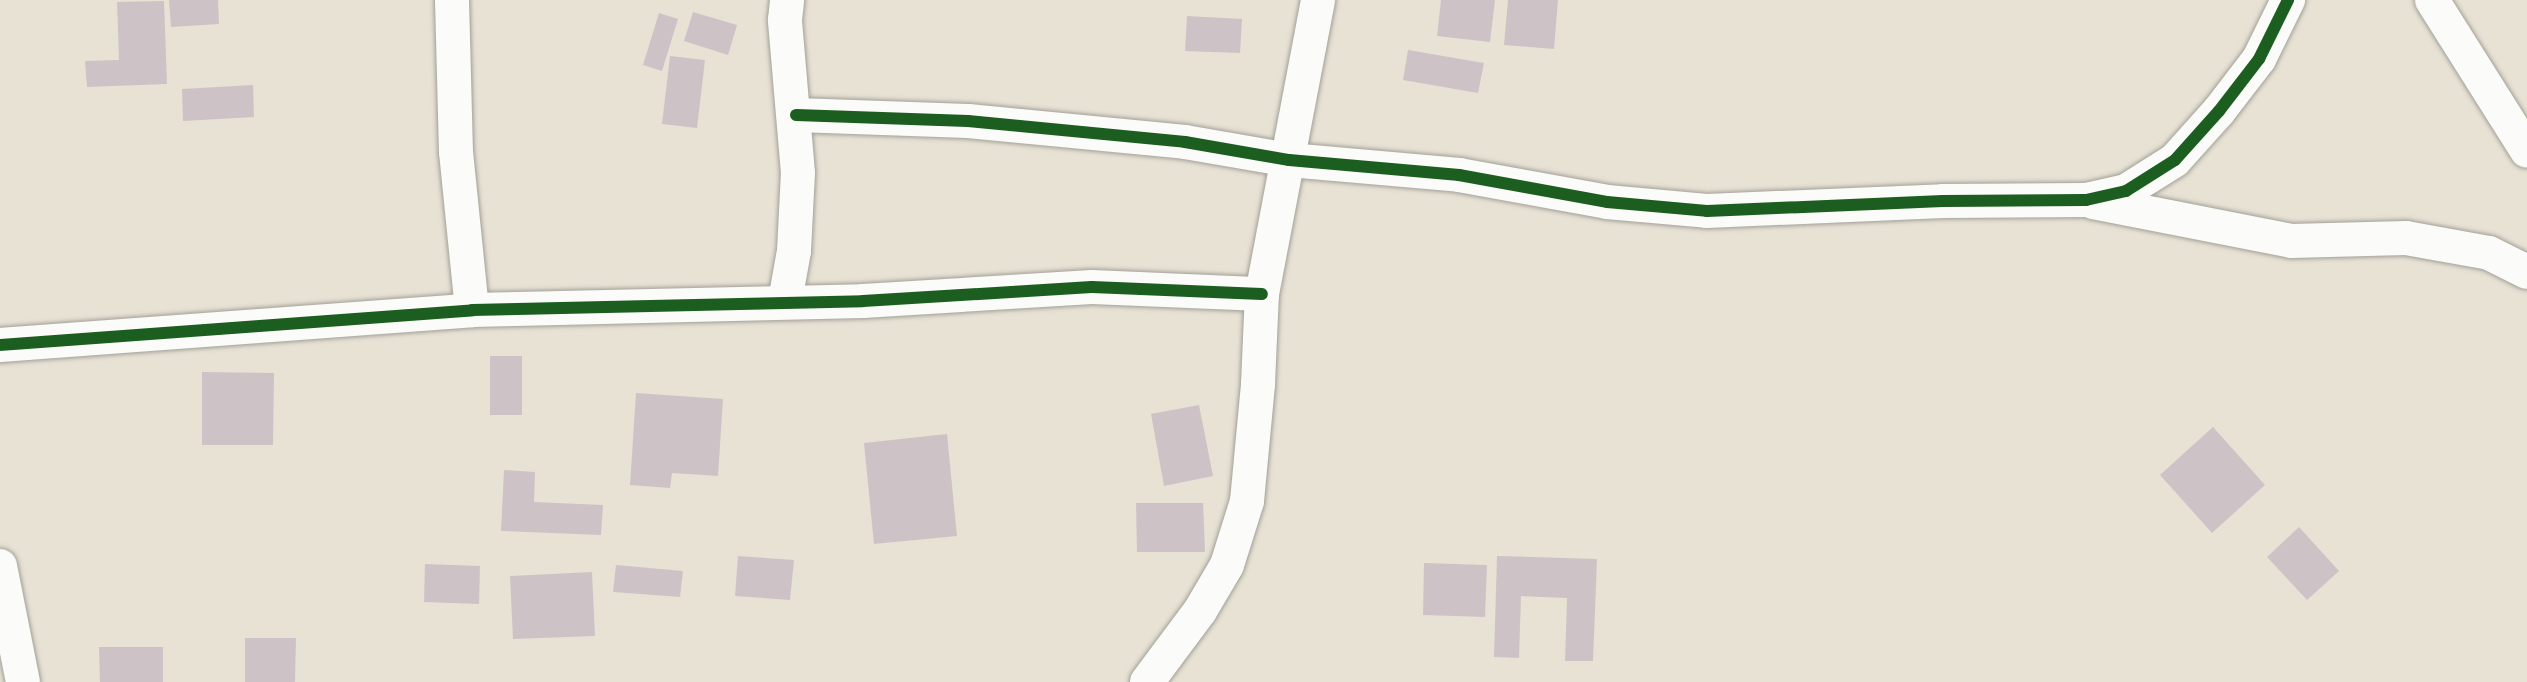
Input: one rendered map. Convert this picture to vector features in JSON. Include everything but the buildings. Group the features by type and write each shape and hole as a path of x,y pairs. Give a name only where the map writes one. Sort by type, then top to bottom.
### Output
{"street":[{"path":"452,0 456,152 472,310"},
{"path":"785,301 794,251 798,173 796,115 785,20 787,0"},
{"path":"1147,682 1200,611 1227,565 1247,501 1258,384 1262,294 1318,0"},
{"path":"2086,200 2126,191 2175,160 2219,111 2259,59 2288,0"},
{"path":"2432,0 2527,151"},
{"path":"796,115 968,121 1185,142 1289,160 1459,175 1607,202 1707,211 1943,201 2086,200 2291,241 2406,238 2489,253 2527,272"},
{"path":"0,345 472,310 863,301 1092,287 1262,294"},
{"path":"0,566 23,682"}],"cycle path":[{"path":"796,115 968,121 1185,142 1289,160 1459,175 1607,202 1707,211 1943,201 2086,200 2126,191 2175,160 2219,111 2259,59 2288,0"},
{"path":"0,345 472,310 863,301 1092,287 1262,294"}]}
